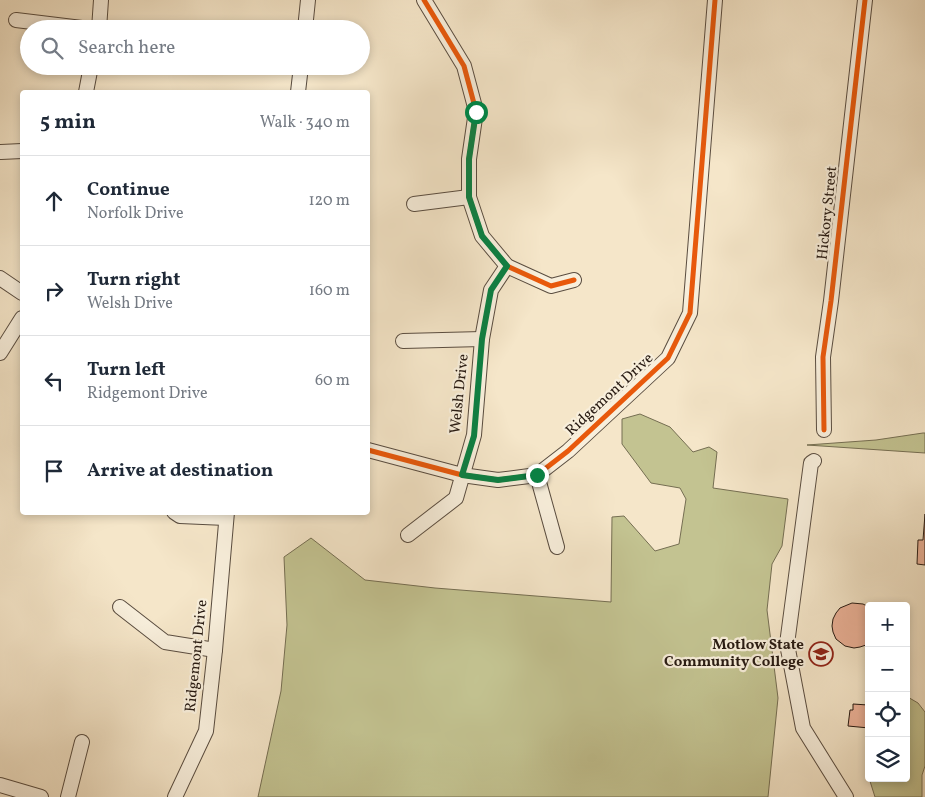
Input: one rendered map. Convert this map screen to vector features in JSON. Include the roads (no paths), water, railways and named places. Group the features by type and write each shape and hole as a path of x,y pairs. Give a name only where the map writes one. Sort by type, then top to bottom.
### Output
{"street":[{"path":"100,20 101,0"},
{"path":"306,20 308,0"},
{"path":"424,0 464,66 476,112 469,159 469,197 482,236 507,266 551,286 574,280"},
{"name":"Ridgemont Drive","path":"537,475 568,451 668,358 690,313 715,0"},
{"name":"Hickory Street","path":"824,430 822,357 831,301 865,0"},
{"path":"16,20 20,20"},
{"path":"86,90 89,75"},
{"path":"298,90 300,75"},
{"path":"1,152 20,151"},
{"path":"414,204 469,197"},
{"name":"Welsh Drive","path":"408,535 456,498 474,436 482,339 491,290 507,266"},
{"path":"0,278 20,292"},
{"path":"0,353 20,321"},
{"path":"403,341 482,339"},
{"path":"370,451 462,475 498,480 537,475 557,547"},
{"path":"814,460 811,463 787,644 802,728 846,797"},
{"path":"178,515 227,515"},
{"name":"Ridgemont Drive","path":"175,797 206,731 227,515"},
{"path":"120,607 165,642 215,650"},
{"path":"68,797 82,742"},
{"path":"0,786 41,797"}],"place":[{"name":"Motlow State Community College","path":"821,654"}]}
